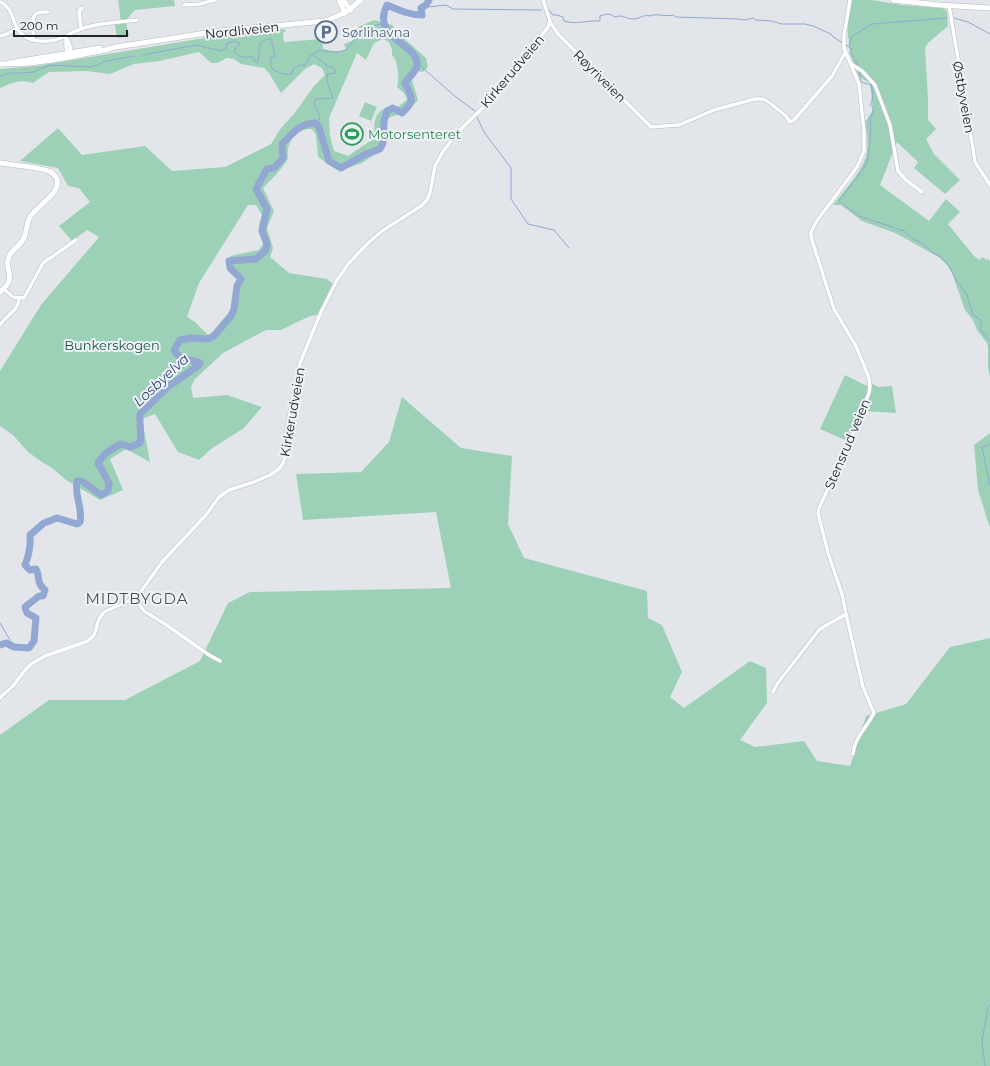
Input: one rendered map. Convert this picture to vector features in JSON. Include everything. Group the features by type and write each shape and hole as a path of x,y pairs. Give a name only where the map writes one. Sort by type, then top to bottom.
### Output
{"main road":[{"path":"339,0 345,13"},
{"path":"343,0 351,10"},
{"name":"Nordliveien","path":"1,64 28,64 69,54 219,31 321,22 335,18 351,10 361,0"},
{"path":"893,0 990,8"},
{"path":"0,164 49,171 56,177 58,183 55,191 30,216 23,240 10,256 8,262 10,279 2,291"}],"street":[{"path":"184,5 199,4 215,0"},
{"name":"Kirkerudveien","path":"137,597 162,562 206,515 219,497 229,490 254,482 279,469 286,454 287,428 300,363 321,312 337,280 349,263 367,244 382,231 421,206 427,200 430,193 435,166 442,153 457,133 496,95 544,34 550,21 543,0"},
{"name":"Stensrud veien","path":"850,0 844,36 845,53 859,84 864,132 864,151 857,167 816,222 811,232 811,237 834,310 856,346 870,378 869,393 850,442 822,501 818,513 828,553 842,594 863,687 874,713 867,726 855,742 853,754"},
{"path":"0,2 8,7 18,28 26,36 33,40 50,41 67,37 81,28 137,20"},
{"name":"Østbyveien","path":"949,5 975,162 990,185"},
{"path":"81,28 79,11 82,8"},
{"path":"33,40 33,18 35,14 48,12"},
{"name":"Røyriveien","path":"550,21 558,34 632,107 648,125 652,127 679,125 714,110 755,99 763,99 770,103 786,116 790,122 794,120 826,84 845,53"},
{"path":"0,36 8,34 18,28"},
{"path":"67,37 69,54"},
{"path":"850,63 862,71 875,85 890,125 898,171 906,180 922,192"},
{"path":"2,291 14,298 25,297 45,261 76,240"},
{"path":"0,325 17,307 19,298"},
{"path":"0,698 13,686 31,664 45,656 88,641 94,635 99,619 104,612 137,597 139,604 144,611 166,624 209,655 220,661"},
{"path":"773,692 777,684 819,630 846,614"}],"green space":[{"path":"118,0 174,0 175,6 135,10 126,20 121,21"},
{"path":"852,0 871,0 902,5 942,8 947,11 948,26 928,43 925,48 928,120 936,129 926,139 934,154 960,180 945,194 914,168 918,162 897,142 880,185 929,221 946,199 960,212 948,224 974,256 980,260 982,257 985,258 985,260 988,259 990,261 990,377 987,343 965,310 952,273 947,265 940,258 895,233 862,221 841,205 833,205 852,182 864,162 868,143 865,122 873,110 870,83 859,77 850,54 847,26"},
{"name":"Bunkerskogen","path":"374,20 392,25 399,34 426,58 428,67 423,72 418,71 412,80 418,100 406,112 391,117 385,123 384,148 362,163 342,170 331,166 318,157 316,135 312,129 303,130 293,137 289,145 287,160 263,188 274,211 267,228 273,248 270,257 289,273 327,279 333,284 319,314 308,317 281,330 266,330 223,353 195,379 191,387 193,398 227,395 262,407 244,428 211,449 199,460 178,452 155,414 142,419 150,462 126,449 110,459 123,490 100,500 66,480 52,468 28,452 13,435 0,426 0,371 41,305 99,237 87,230 72,241 59,226 90,202 79,188 68,186 58,168 20,161 58,128 82,155 145,146 172,171 225,167 271,144 281,128 294,114 314,86 325,75 322,68 314,64 305,69 281,93 269,73 264,68 241,64 234,59 227,58 217,63 211,63 199,52 159,61 134,64 110,74 86,71 49,72 33,83 12,83 0,88 0,69 36,66 216,36 284,29 286,31 283,33 284,42 322,39 323,49 340,51 346,49 344,44 354,40 356,28","holes":["383,39 389,42 392,55 396,62 398,75 397,87 404,93 407,99 398,106 383,109 379,112 375,122 373,139 348,156 334,151 330,136 329,118 357,53 366,60 374,43","248,205 256,205 262,215 259,225 263,244 259,250 230,256 229,267 242,278 235,290 235,305 209,336 195,322 187,317 199,283"]},
{"path":"126,23 129,36 117,38 115,25"},
{"path":"365,102 377,107 371,121 359,116"},
{"path":"845,375 867,386 873,384 878,387 892,386 896,413 862,411 850,442 820,429"},
{"path":"402,397 461,448 512,456 508,524 524,558 647,591 648,618 662,625 682,672 670,697 684,708 750,661 766,668 767,703 740,740 755,747 804,741 817,761 850,766 866,716 906,704 950,647 990,638 990,1066 0,1066 0,735 49,700 125,700 200,661 228,603 250,592 451,588 436,512 303,520 296,474 361,472 389,442"},
{"path":"990,433 990,528 978,490 974,445"}],"waterway":[{"name":"Losbyelva","path":"0,645 6,643 14,647 29,648 34,641 36,618 27,613 25,607 39,596 43,596 45,590 39,582 36,569 30,570 25,565 28,558 30,535 44,523 57,518 77,524 80,522 81,517 76,486 77,481 82,481 101,495 108,491 109,483 98,463 100,460 108,452 121,444 130,447 140,443 140,414 169,386 198,366 200,363 183,359 177,354 174,350 180,340 191,338 208,339 214,336 231,316 234,309 237,286 241,279 230,268 229,261 256,259 266,250 267,244 262,231 267,209 256,189 267,169 274,168 283,158 282,144 301,127 310,123 315,123 319,127 329,161 341,168 364,155 380,149 383,143 384,121 387,111 393,108 402,113 409,105 411,102 411,96 405,83 417,68 416,58 411,51 396,40 390,33 385,25 383,16 387,5 408,13 422,15 421,8 426,5 429,0"},
{"path":"426,5 428,7 446,5 453,9 541,10"},
{"path":"549,10 553,15 563,17 564,21 573,23 600,21 600,16 607,14 614,17 622,16 634,19 655,15 745,20 753,18 756,20 771,21 782,24 805,24 813,26 831,34 843,43"},
{"path":"849,46 852,36 872,24 947,18"},
{"path":"954,18 968,22 990,34"},
{"path":"142,55 197,45 221,51 226,48 227,43 235,41 240,44 234,52 242,57 252,56 255,62 258,61 260,44 267,39 272,39 275,57 270,57 272,69 277,72 292,74 293,69 299,65 305,65 309,57 319,50 334,52 344,51 351,44 358,31 384,23"},
{"path":"845,44 852,49 850,51 858,67"},
{"path":"313,55 329,67 334,68 336,73 327,74 328,84 333,98 317,99 314,101 320,117 318,122 315,123"},
{"path":"0,75 33,72 50,65 92,67 106,61 135,56"},
{"path":"417,63 456,97 475,111"},
{"path":"859,70 861,82 871,85 873,93 873,98 870,105 873,107 873,112 870,118 871,130 868,159 864,168 839,201 859,216 904,231 913,239 925,245 932,252 941,257 949,266 957,282 967,295 973,315 981,320 981,331 990,341"},
{"path":"477,117 484,132 511,168 511,199 528,224 554,230 569,248"},
{"path":"990,444 982,447 990,485"},
{"path":"0,623 14,647"},
{"path":"985,1066 982,1041 988,1007 990,1005"}],"place":[{"name":"Sørlihavna","path":"326,32"},
{"name":"Motorsenteret","path":"352,134"}],"district":[{"name":"MIDTBYGDA","path":"137,599"}]}
